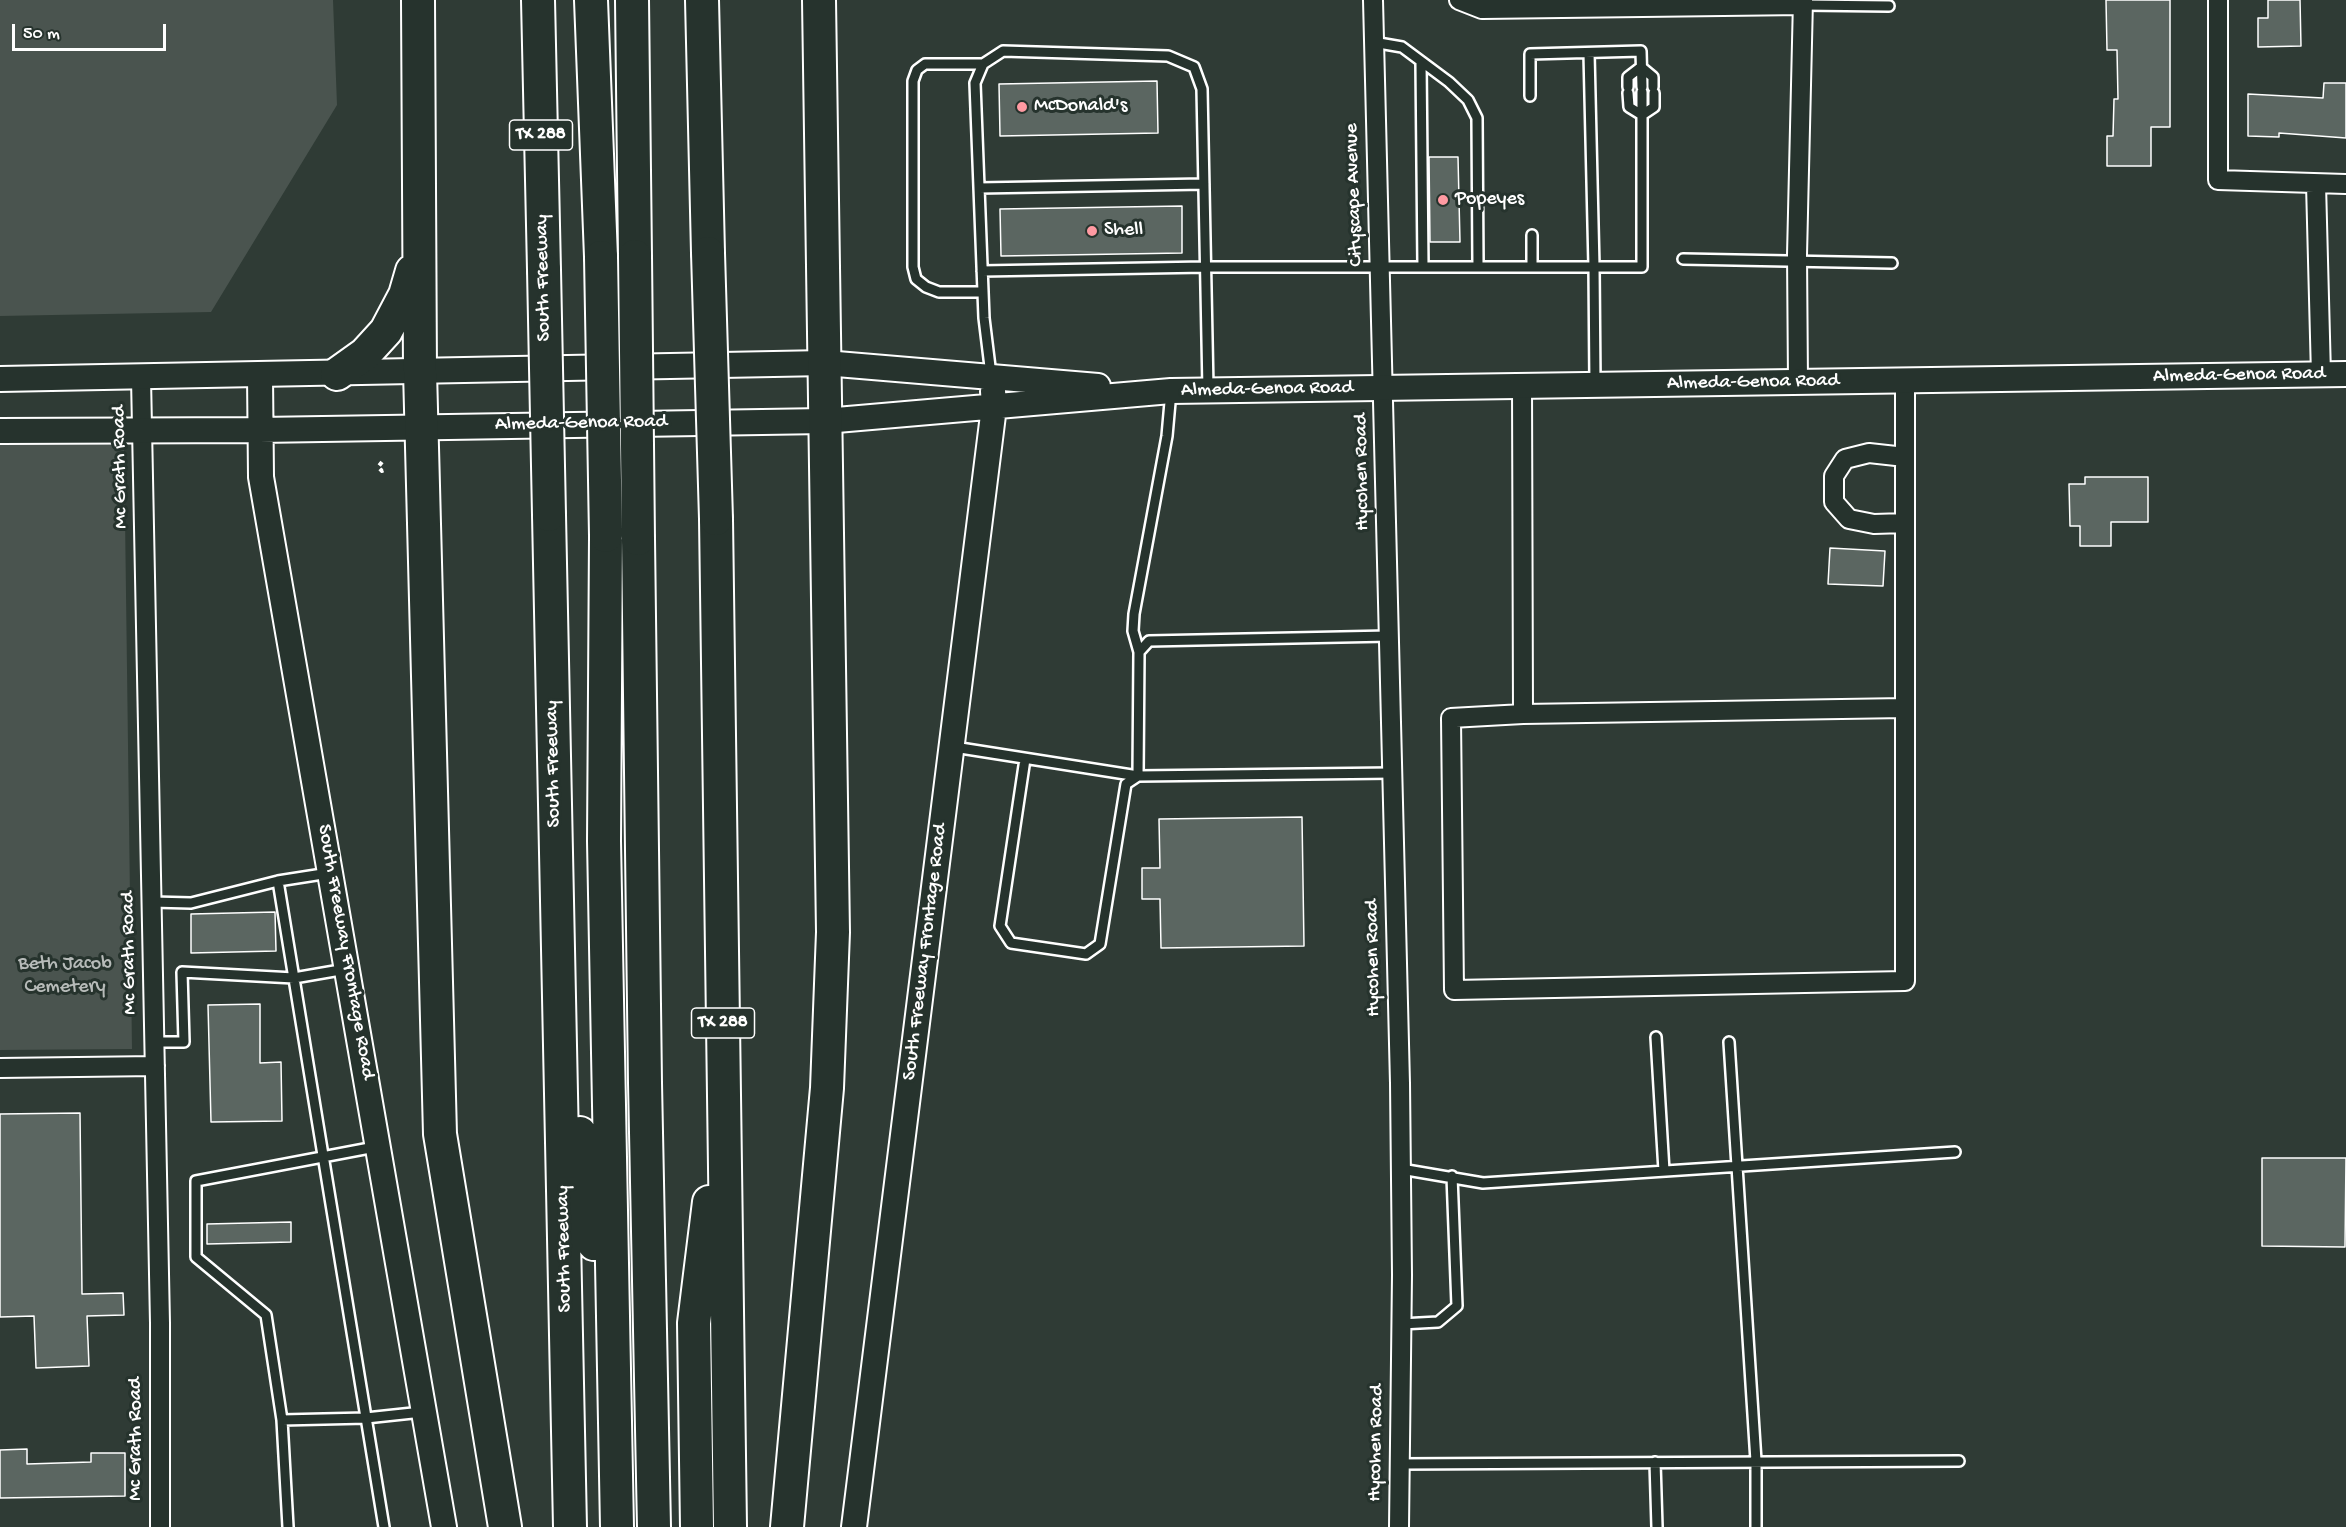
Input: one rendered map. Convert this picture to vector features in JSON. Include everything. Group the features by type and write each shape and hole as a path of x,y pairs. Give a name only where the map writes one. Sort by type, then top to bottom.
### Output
{"highway":[{"path":"417,0 421,426 440,1134 505,1527"},
{"name":"South Freeway","path":"538,0 570,1527"},
{"path":"591,0 601,257 606,536 604,841 617,1527"},
{"path":"632,0 645,1083 654,1527"},
{"name":"TX 288","path":"702,0 716,519 730,1527"},
{"path":"787,1527 824,1129 833,932 819,0"},
{"path":"337,374 365,354 386,331 405,295 419,244"},
{"path":"559,971 614,1400"},
{"path":"697,1527 694,1323 724,1093"}],"main road":[{"name":"Almeda-Genoa Road","path":"0,379 260,376 825,363 1165,392"},
{"name":"Almeda-Genoa Road","path":"0,431 260,430 825,421 1165,392 2346,374"},
{"name":"South Freeway Frontage Road","path":"260,376 261,477 444,1527"},
{"name":"South Freeway Frontage Road","path":"854,1527 994,407 992,377"}],"street":[{"name":"Cityscape Avenue","path":"1373,0 1384,388"},
{"path":"1459,0 1482,9 1803,2 1797,260 1798,382"},
{"path":"2218,0 2218,180 2346,184"},
{"path":"2316,184 2321,375"},
{"name":"Mc Grath Road","path":"141,378 155,1066 160,1527"},
{"path":"1905,380 1905,457 1905,523 1905,708 1905,981 1454,990 1451,718 1523,714 1905,708"},
{"path":"1522,386 1523,714"},
{"name":"Hycohen Road","path":"1384,388 1401,1169 1399,1527"},
{"path":"1905,457 1869,453 1845,459 1833,476 1833,502 1849,519 1874,524 1905,523"},
{"path":"0,1068 155,1066"}],"lane":[{"path":"1803,2 1889,6"},
{"path":"1373,42 1402,47 1449,82 1468,100 1476,118 1478,266"},
{"path":"992,377 983,292 975,83 983,64 1002,51 1168,56 1194,67 1202,89 1208,391"},
{"path":"982,271 1206,267 1642,267 1641,51 1530,54 1530,96"},
{"path":"1589,53 1595,385"},
{"path":"1421,62 1423,267"},
{"path":"983,64 925,64 916,70 913,81 913,267 916,279 926,287 939,292 983,292"},
{"path":"1641,67 1628,77 1628,90 1629,108 1642,115"},
{"path":"1641,67 1653,77 1653,107 1642,115"},
{"path":"979,188 1204,184"},
{"path":"1532,235 1532,267"},
{"path":"1683,259 1892,263"},
{"path":"1138,776 1139,652 1133,631 1134,614 1167,436 1165,392"},
{"path":"1139,652 1149,641 1389,636"},
{"path":"951,747 1138,776 1393,773"},
{"path":"1026,759 1000,926 1011,943 1086,954 1100,944 1126,784 1138,776"},
{"path":"152,902 191,903 278,880 331,872"},
{"path":"278,880 325,1155 384,1527"},
{"path":"154,1042 184,1042 182,972 294,978 348,969"},
{"path":"1656,1037 1664,1171"},
{"path":"1729,1042 1756,1461 1756,1527"},
{"path":"288,1527 282,1420 266,1315 196,1257 196,1182 378,1146"},
{"path":"1401,1169 1483,1183 1955,1152"},
{"path":"1401,1324 1438,1322 1457,1306 1452,1176"},
{"path":"282,1420 366,1418 423,1412"},
{"path":"1400,1464 1959,1461"},
{"path":"1655,1462 1657,1527"}],"path":[{"path":"382,462 378,467 382,471 387,469"}],"green space":[{"path":"0,0 333,0 337,105 211,312 0,316"},
{"name":"Beth Jacob Cemetery","path":"124,441 132,1049 0,1050 0,443"}],"building":[{"path":"2106,0 2170,0 2170,127 2151,127 2151,166 2107,166 2107,136 2113,136 2114,99 2118,99 2117,50 2107,50"},
{"path":"2268,0 2300,0 2301,46 2258,47 2258,18 2268,18"},
{"path":"1157,81 1158,133 1000,136 999,84"},
{"path":"2324,83 2346,83 2346,138 2279,133 2279,137 2248,136 2248,94 2323,98"},
{"name":"Popeyes","path":"1429,157 1458,157 1460,242 1430,242"},
{"name":"Shell","path":"1182,206 1182,253 1001,256 1000,209"},
{"path":"2085,477 2148,477 2148,522 2111,522 2111,546 2080,546 2080,526 2070,526 2069,484 2085,484"},
{"path":"1830,548 1885,551 1883,586 1828,584"},
{"path":"1302,817 1304,946 1161,948 1160,899 1142,899 1142,868 1160,868 1159,819"},
{"path":"275,912 276,951 191,953 191,914"},
{"path":"260,1004 260,1063 281,1062 282,1121 211,1122 208,1005"},
{"path":"80,1113 82,1294 123,1293 124,1315 87,1316 89,1366 36,1368 34,1316 0,1317 0,1114"},
{"path":"2262,1158 2346,1158 2345,1247 2262,1246"},
{"path":"291,1222 291,1242 207,1244 207,1224"},
{"path":"27,1449 27,1464 91,1462 91,1453 125,1453 125,1496 0,1498 0,1450"}],"place":[{"name":"McDonald's","path":"1022,107"},
{"name":"Popeyes","path":"1443,200"},
{"name":"Shell","path":"1092,231"}]}
